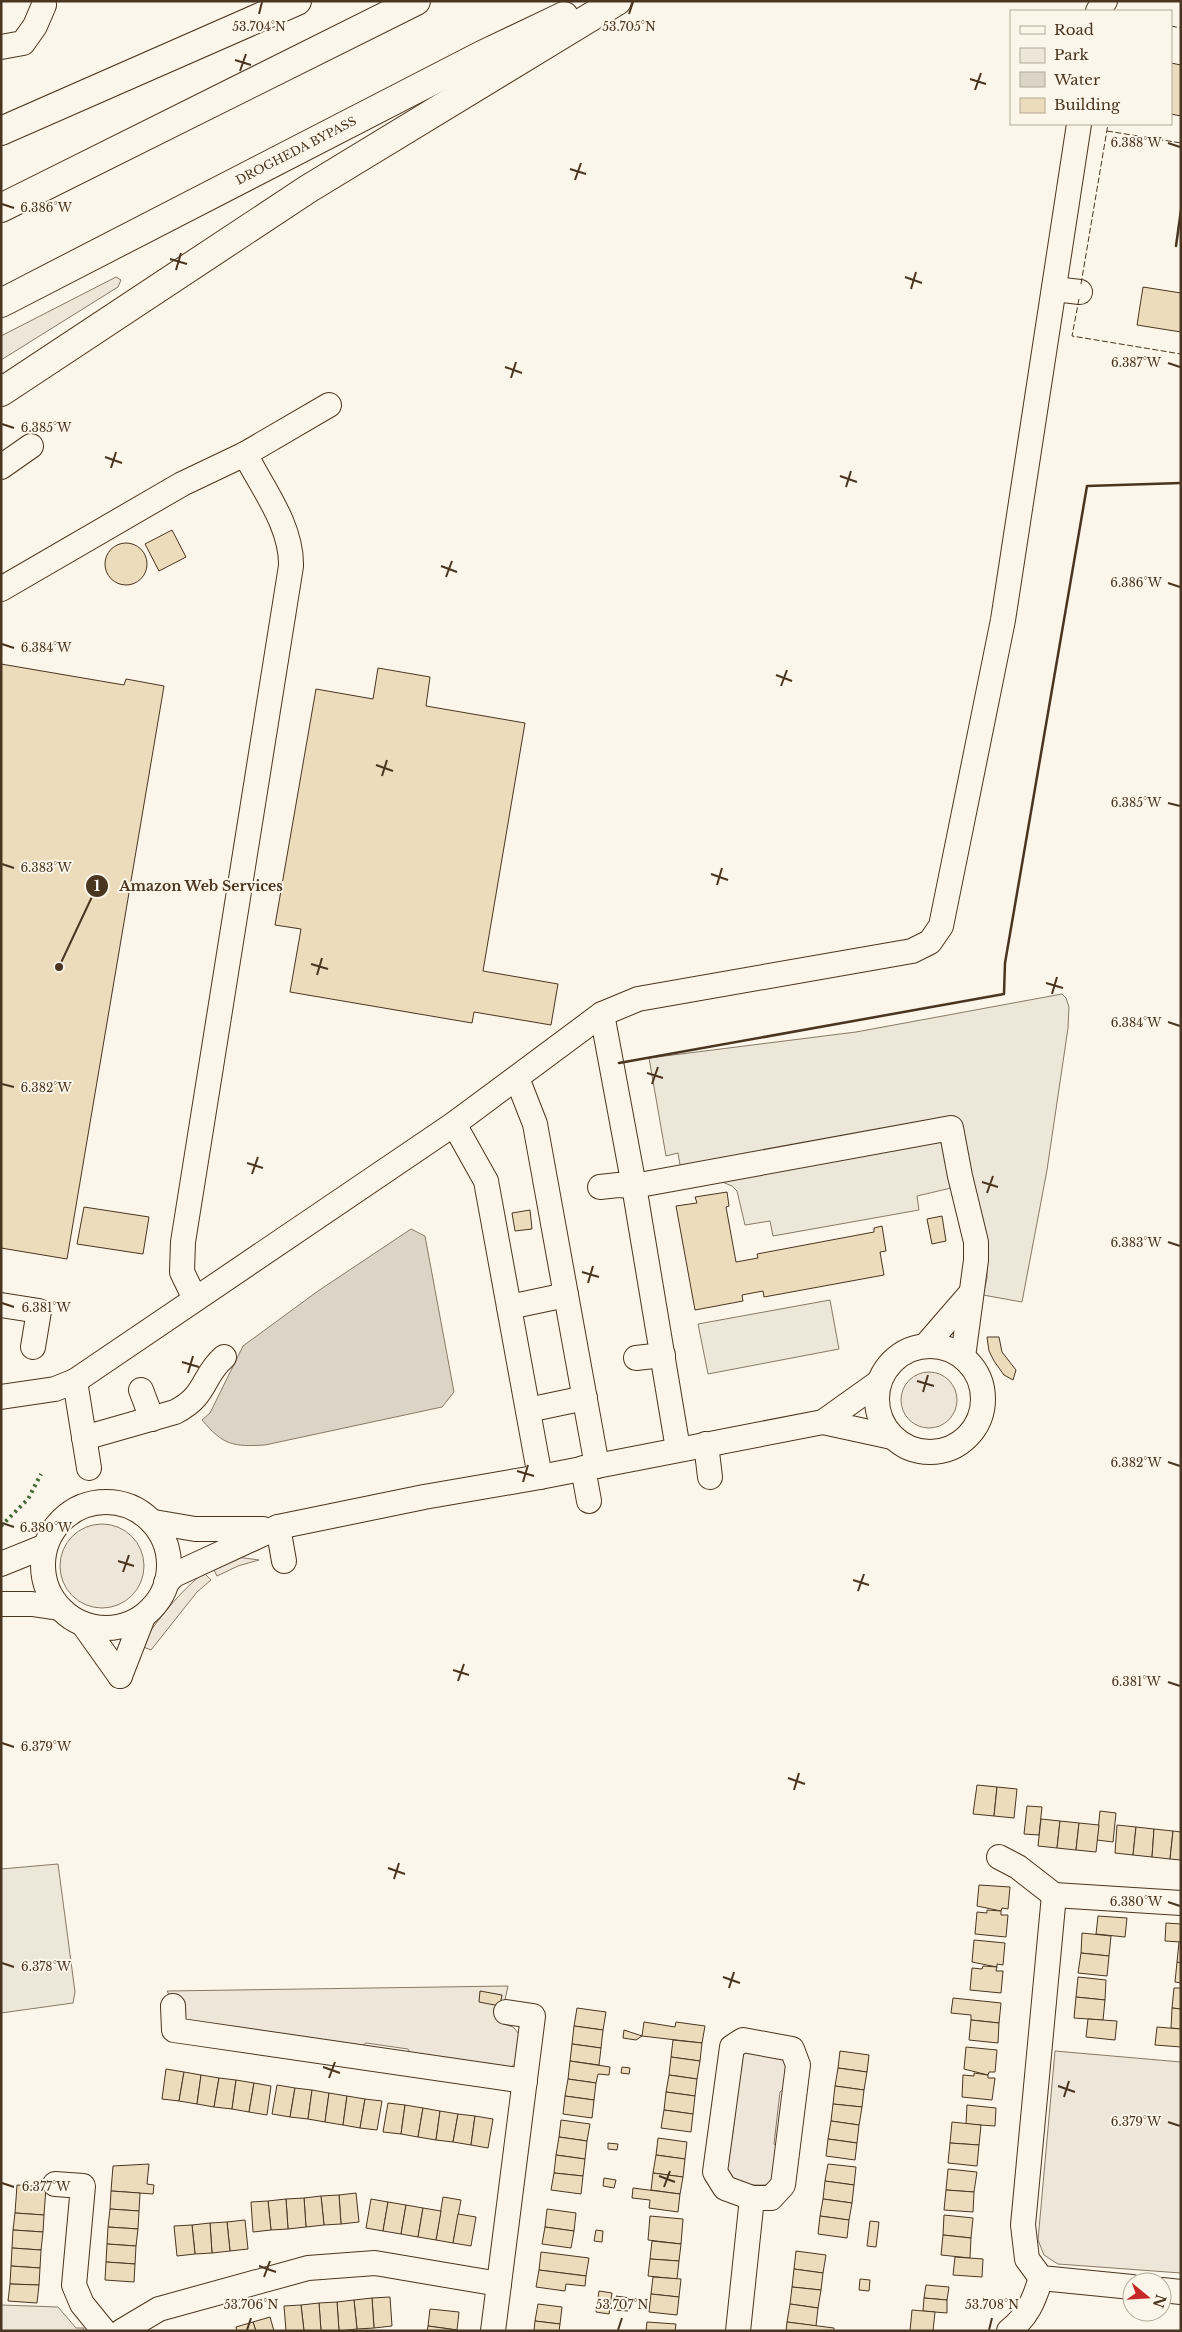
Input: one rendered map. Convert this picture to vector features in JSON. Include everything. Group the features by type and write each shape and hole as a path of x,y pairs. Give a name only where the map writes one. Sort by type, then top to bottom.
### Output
{"highway":[{"path":"1,131 297,1"},
{"path":"1,208 416,1"},
{"name":"DROGHEDA BYPASS","path":"1,303 482,55 595,1"},
{"path":"1,392 308,190 617,1"}],"street":[{"path":"1,47 23,43 35,26 44,5"},
{"path":"1,1397 55,1389 75,1381 454,1124 602,1014 638,999 912,951 930,942 942,926 1003,620 1079,125"},
{"path":"1054,289 1080,292"},
{"path":"1,589 182,484 245,454 329,405"},
{"path":"1,467 31,446"},
{"path":"195,1299 182,1272 183,1242 291,550 288,535 245,454"},
{"path":"602,1014 634,1186 678,1449"},
{"path":"517,1078 535,1124 585,1398 590,1467 589,1501"},
{"path":"454,1124 486,1181 540,1477"},
{"path":"600,1187 618,1184 634,1186 951,1128 976,1242 975,1267 963,1357"},
{"path":"926,1345 971,1293"},
{"path":"509,1307 566,1295"},
{"path":"1,1305 39,1311 33,1347"},
{"path":"926,1345 951,1349 963,1357 974,1368 982,1385 983,1402 980,1419 970,1434 957,1445 940,1451 923,1452 906,1447 892,1437 883,1426 876,1397 878,1382 886,1368 897,1356 911,1348 926,1345"},
{"path":"636,1358 663,1355"},
{"path":"84,1438 175,1412 193,1402 201,1392 215,1365 224,1358"},
{"path":"75,1381 89,1468 77,1508"},
{"path":"823,1422 878,1382"},
{"path":"141,1390 152,1419"},
{"path":"528,1410 585,1398"},
{"path":"154,1522 167,1552 169,1568 166,1583 156,1605 143,1617 124,1626 103,1629 83,1624 70,1617 60,1608 48,1590 43,1570 43,1547 62,1518 77,1508 94,1502 114,1501 134,1507 154,1522 196,1529 274,1528 424,1497 540,1477 823,1422 892,1437"},
{"path":"706,1444 710,1477"},
{"path":"89,1468 114,1501"},
{"path":"274,1528 284,1561"},
{"path":"166,1583 174,1575 274,1528"},
{"path":"1,1564 43,1547"},
{"path":"1,1604 32,1604 60,1608"},
{"path":"83,1624 120,1676 143,1617"},
{"path":"999,1857 1018,1867 1054,1895 1181,1903"},
{"path":"1054,1895 1023,2225 1027,2259 1041,2278 1122,2286"},
{"path":"173,2006 174,2030 525,2081"},
{"path":"493,2331 533,2016 506,2012"},
{"path":"743,2040 792,2049 798,2065 783,2185 771,2198 752,2198 725,2188 715,2172 732,2047 743,2040"},
{"path":"55,2184 83,2186 74,2285 82,2304 104,2331"},
{"path":"738,2331 752,2198"},
{"path":"122,2331 159,2308 308,2268 375,2263 499,2284"},
{"path":"1009,2331 1022,2321 1031,2306 1041,2278"}],"green space":[{"path":"116,277 121,280 118,287 1,360 1,336"},
{"path":"929,1372 940,1374 949,1380 955,1389 957,1400 955,1411 949,1420 940,1426 929,1428 918,1426 909,1420 903,1411 901,1400 903,1389 909,1380 918,1374"},
{"path":"102,1524 118,1527 132,1536 141,1550 144,1566 141,1582 132,1596 118,1605 102,1608 86,1605 72,1596 63,1582 60,1566 63,1550 72,1536 86,1527"},
{"path":"237,1557 259,1560 238,1566 217,1576 212,1566"},
{"path":"204,1573 211,1580 197,1592 151,1650 141,1646 170,1606"},
{"path":"508,1986 500,2023 513,2027 520,2035 516,2063 506,2071 413,2057 408,2049 366,2043 358,2049 188,2023 167,1991"},
{"path":"748,2048 780,2052 791,2065 788,2085 780,2092 774,2144 781,2150 778,2171 768,2185 749,2185 729,2178 722,2164 725,2143 732,2139 738,2087 738,2056"},
{"path":"1055,2051 1181,2062 1181,2273 1058,2264 1044,2255 1038,2240"},
{"path":"1,2305 58,2307 76,2328 84,2328 83,2331 1,2331"}],"shaded area":[{"path":"1062,994 1066,998 1069,1007 1068,1028 1047,1170 1022,1302 983,1295 987,1278 987,1260 951,1188 917,1196 919,1210 773,1236 770,1221 745,1225 737,1191 732,1186 720,1181 684,1188 678,1153 666,1156 649,1058 856,1032"},
{"path":"830,1300 839,1349 708,1374 698,1324"},
{"path":"58,1864 75,1992 73,2003 1,2013 1,1869"}],"water":[{"path":"411,1229 425,1236 454,1392 442,1407 265,1445 237,1445 229,1443 216,1435 202,1420 210,1413 243,1346 318,1291"}],"building":[{"path":"1172,63 1181,65 1181,116 1172,114"},
{"path":"1143,287 1181,293 1181,332 1137,325"},
{"path":"172,530 186,557 159,571 145,544"},
{"path":"122,543 130,543 141,549 147,564 141,579 130,585 122,585 111,579 105,568 105,560 111,549"},
{"path":"1,664 124,685 126,679 164,686 67,1259 1,1248"},
{"path":"378,668 430,677 426,706 525,723 483,971 558,984 551,1025 474,1012 472,1023 290,992 301,929 275,925 316,689 373,699"},
{"path":"727,1192 729,1206 726,1207 736,1262 758,1258 757,1254 874,1232 874,1228 882,1226 886,1251 880,1252 884,1275 764,1297 763,1291 742,1295 743,1301 695,1310 676,1206 697,1203 695,1197"},
{"path":"84,1207 149,1217 143,1254 77,1244"},
{"path":"530,1210 532,1229 515,1231 512,1213"},
{"path":"942,1216 946,1241 932,1244 927,1219"},
{"path":"987,1337 999,1337 1002,1352 1016,1370 1013,1380 1004,1375 994,1361 989,1351"},
{"path":"977,1785 997,1787 994,1816 973,1814"},
{"path":"997,1787 1017,1789 1014,1818 994,1816"},
{"path":"1027,1806 1042,1807 1039,1835 1024,1834"},
{"path":"1100,1811 1116,1813 1113,1842 1097,1840"},
{"path":"1041,1819 1060,1821 1057,1848 1038,1846"},
{"path":"1060,1821 1079,1823 1076,1850 1057,1848"},
{"path":"1079,1823 1099,1825 1096,1852 1076,1850"},
{"path":"1117,1825 1136,1827 1133,1855 1115,1853"},
{"path":"1136,1827 1154,1829 1152,1857 1133,1855"},
{"path":"1154,1829 1173,1831 1170,1859 1152,1857"},
{"path":"1173,1831 1181,1832 1181,1860 1170,1859"},
{"path":"979,1885 1010,1887 1008,1909 1002,1908 1001,1911 977,1906"},
{"path":"987,1910 1001,1911 1001,1915 1008,1915 1006,1937 975,1934 977,1912 987,1913"},
{"path":"1098,1916 1127,1918 1125,1937 1096,1934"},
{"path":"1166,1923 1181,1924 1181,1942 1165,1941"},
{"path":"1082,1933 1111,1936 1109,1956 1081,1953"},
{"path":"974,1940 1005,1943 1003,1965 997,1964 997,1967 972,1962"},
{"path":"1179,1942 1181,1942 1181,1963 1177,1962"},
{"path":"1081,1953 1109,1956 1107,1976 1078,1973"},
{"path":"1177,1962 1181,1963 1181,1983 1175,1982"},
{"path":"983,1966 997,1967 996,1971 1003,1971 1001,1993 970,1990 972,1968 982,1969"},
{"path":"1078,1977 1106,1980 1105,2000 1076,1997"},
{"path":"1174,1988 1181,1988 1181,2009 1172,2008"},
{"path":"480,1991 502,1995 500,2006 479,2002"},
{"path":"1076,1997 1105,2000 1103,2020 1074,2018"},
{"path":"953,1998 1001,2003 999,2023 971,2020 971,2015 951,2013"},
{"path":"577,2008 606,2012 603,2030 574,2026"},
{"path":"1172,2008 1181,2009 1181,2029 1171,2028"},
{"path":"1088,2019 1117,2021 1115,2040 1086,2037"},
{"path":"971,2020 999,2023 998,2043 969,2040"},
{"path":"644,2022 675,2027 676,2022 705,2026 702,2043 642,2036"},
{"path":"574,2026 603,2030 601,2048 572,2044"},
{"path":"1157,2027 1181,2029 1181,2047 1155,2045"},
{"path":"624,2030 642,2036 636,2040 623,2038"},
{"path":"673,2040 702,2043 700,2061 671,2057"},
{"path":"572,2044 601,2048 599,2065 570,2061"},
{"path":"966,2047 997,2050 995,2072 989,2072 988,2075 964,2069"},
{"path":"840,2051 869,2055 867,2072 838,2068"},
{"path":"671,2057 700,2061 697,2079 669,2075"},
{"path":"570,2061 610,2067 609,2075 598,2074 596,2083 568,2079"},
{"path":"622,2067 630,2068 629,2074 621,2073"},
{"path":"838,2068 867,2072 864,2090 835,2086"},
{"path":"166,2069 184,2072 179,2101 162,2099"},
{"path":"184,2072 201,2075 197,2104 179,2101"},
{"path":"974,2073 988,2075 988,2078 995,2078 992,2100 962,2097 963,2075 974,2076"},
{"path":"201,2075 219,2078 214,2107 197,2104"},
{"path":"669,2075 697,2079 695,2096 666,2092"},
{"path":"219,2078 236,2080 232,2109 214,2107"},
{"path":"568,2079 596,2083 594,2100 565,2096"},
{"path":"236,2080 254,2083 249,2112 232,2109"},
{"path":"254,2083 271,2086 267,2115 249,2112"},
{"path":"277,2085 295,2088 290,2117 272,2114"},
{"path":"835,2086 864,2090 862,2107 833,2104"},
{"path":"295,2088 312,2090 308,2119 290,2117"},
{"path":"312,2090 329,2093 325,2122 308,2119"},
{"path":"666,2092 695,2096 693,2114 664,2110"},
{"path":"329,2093 347,2096 343,2125 325,2122"},
{"path":"347,2096 365,2099 360,2128 343,2125"},
{"path":"565,2096 594,2100 592,2118 563,2114"},
{"path":"365,2099 382,2101 377,2130 360,2128"},
{"path":"388,2103 405,2105 401,2134 383,2132"},
{"path":"833,2104 862,2107 859,2125 831,2121"},
{"path":"405,2105 423,2108 418,2137 401,2134"},
{"path":"967,2105 996,2108 995,2126 966,2124"},
{"path":"423,2108 440,2111 436,2140 418,2137"},
{"path":"664,2110 693,2114 691,2132 661,2128"},
{"path":"440,2111 458,2114 453,2142 436,2140"},
{"path":"458,2114 475,2116 471,2145 453,2142"},
{"path":"475,2116 493,2119 488,2148 471,2145"},
{"path":"561,2120 590,2124 587,2141 559,2137"},
{"path":"831,2121 859,2125 857,2143 828,2139"},
{"path":"952,2122 981,2125 979,2145 950,2143"},
{"path":"559,2137 587,2141 585,2159 556,2155"},
{"path":"658,2138 687,2142 685,2159 656,2155"},
{"path":"828,2139 857,2143 855,2160 826,2156"},
{"path":"608,2143 618,2144 617,2150 608,2149"},
{"path":"950,2143 979,2145 977,2166 948,2163"},
{"path":"556,2155 585,2159 583,2176 554,2173"},
{"path":"656,2155 685,2159 683,2177 653,2173"},
{"path":"149,2164 147,2184 154,2185 153,2194 111,2191 113,2166"},
{"path":"828,2164 856,2167 854,2185 825,2181"},
{"path":"948,2169 977,2172 974,2192 946,2190"},
{"path":"554,2173 583,2176 581,2194 551,2190"},
{"path":"653,2173 683,2177 680,2194 651,2190"},
{"path":"604,2178 616,2180 614,2188 603,2186"},
{"path":"825,2181 854,2185 852,2203 823,2199"},
{"path":"17,2185 46,2187 44,2215 15,2213"},
{"path":"633,2188 680,2194 678,2212 649,2208 650,2200 632,2198"},
{"path":"946,2190 974,2192 973,2212 944,2210"},
{"path":"111,2191 140,2193 139,2211 110,2209"},
{"path":"356,2193 359,2222 341,2224 339,2195"},
{"path":"339,2195 341,2224 324,2225 321,2196"},
{"path":"321,2196 324,2225 306,2227 304,2198"},
{"path":"443,2197 461,2200 453,2243 436,2240"},
{"path":"304,2198 306,2227 288,2229 286,2199"},
{"path":"286,2199 288,2229 271,2230 268,2201"},
{"path":"371,2199 388,2202 383,2231 366,2228"},
{"path":"823,2199 852,2203 849,2220 820,2216"},
{"path":"268,2201 271,2230 253,2232 251,2202"},
{"path":"388,2202 406,2205 401,2234 383,2231"},
{"path":"406,2205 423,2208 418,2237 401,2234"},
{"path":"423,2208 441,2211 436,2240 418,2237"},
{"path":"110,2209 139,2211 138,2229 108,2227"},
{"path":"547,2209 576,2213 574,2231 545,2227"},
{"path":"15,2213 44,2215 43,2232 13,2230"},
{"path":"458,2214 476,2217 471,2246 453,2243"},
{"path":"944,2215 973,2218 971,2238 943,2235"},
{"path":"650,2216 683,2219 681,2244 648,2240"},
{"path":"820,2216 849,2220 847,2238 818,2234"},
{"path":"245,2220 248,2249 230,2251 227,2222"},
{"path":"870,2221 879,2222 876,2247 867,2246"},
{"path":"227,2222 230,2251 212,2253 210,2223"},
{"path":"210,2223 212,2253 195,2254 192,2225"},
{"path":"192,2225 195,2254 177,2256 174,2226"},
{"path":"108,2227 138,2229 136,2246 107,2244"},
{"path":"545,2227 574,2231 571,2248 542,2244"},
{"path":"13,2230 43,2232 41,2250 12,2248"},
{"path":"596,2230 603,2231 602,2242 594,2241"},
{"path":"943,2235 971,2238 970,2258 941,2255"},
{"path":"652,2241 681,2244 679,2261 650,2259"},
{"path":"107,2244 136,2246 135,2264 106,2262"},
{"path":"12,2248 41,2250 40,2268 11,2266"},
{"path":"796,2251 826,2255 823,2273 794,2269"},
{"path":"541,2252 589,2258 586,2276 539,2270"},
{"path":"955,2257 983,2259 982,2277 953,2275"},
{"path":"650,2259 679,2261 677,2279 648,2276"},
{"path":"106,2262 135,2264 134,2282 105,2280"},
{"path":"11,2266 40,2268 39,2285 10,2284"},
{"path":"794,2269 823,2273 821,2290 792,2287"},
{"path":"539,2270 586,2276 585,2286 566,2284 565,2291 536,2287"},
{"path":"653,2277 681,2279 679,2297 651,2294"},
{"path":"860,2279 870,2280 869,2291 859,2290"},
{"path":"10,2284 39,2285 37,2303 8,2301"},
{"path":"926,2285 949,2287 947,2300 924,2298"},
{"path":"792,2287 821,2290 818,2308 790,2304"},
{"path":"599,2291 612,2293 609,2314 596,2312"},
{"path":"651,2294 679,2297 677,2315 649,2312"},
{"path":"616,2296 630,2298 628,2311 614,2310"},
{"path":"390,2297 392,2326 374,2328 372,2298"},
{"path":"372,2298 374,2328 357,2329 354,2300"},
{"path":"924,2298 947,2300 947,2313 923,2311"},
{"path":"354,2300 357,2329 339,2331 337,2302"},
{"path":"337,2302 339,2331 321,2331 319,2303"},
{"path":"319,2303 321,2331 304,2331 301,2305"},
{"path":"538,2304 562,2307 560,2324 535,2321"},
{"path":"790,2304 818,2308 816,2326 787,2322"},
{"path":"301,2305 304,2331 286,2331 284,2306"},
{"path":"430,2309 459,2312 457,2330 428,2326"},
{"path":"912,2310 935,2312 933,2331 910,2331"},
{"path":"270,2317 274,2331 256,2331 253,2322"},
{"path":"535,2321 560,2324 559,2331 534,2331"},
{"path":"253,2322 256,2331 237,2331 236,2327"},
{"path":"647,2322 676,2324 675,2331 646,2331"},
{"path":"787,2322 834,2328 834,2331 786,2331"},
{"path":"428,2326 457,2330 457,2331 427,2331"}],"hedge":[{"path":"1,1526 28,1499 41,1474"}],"fence":[{"path":"1172,26 1181,28"},
{"path":"1081,284 1108,125"},
{"path":"1107,131 1181,143"},
{"path":"1079,299 1072,336 1181,354"}],"wall":[{"path":"1176,246 1181,210"},
{"path":"619,1063 1004,994 1005,963 1087,486 1181,483"}],"place":[{"name":"Amazon Web Services","path":"59,967"}]}
